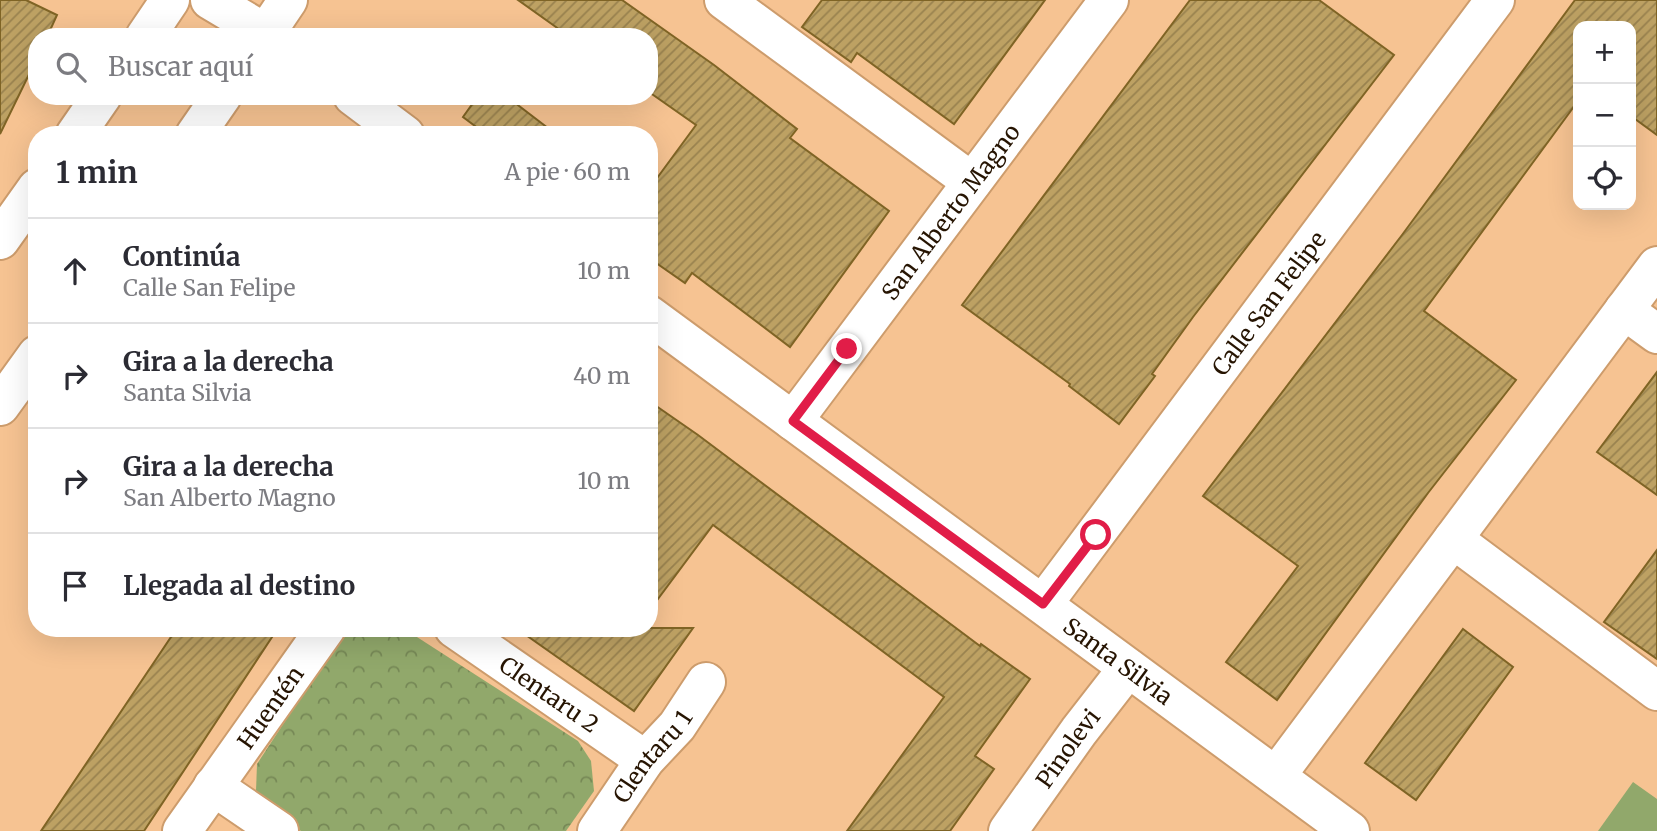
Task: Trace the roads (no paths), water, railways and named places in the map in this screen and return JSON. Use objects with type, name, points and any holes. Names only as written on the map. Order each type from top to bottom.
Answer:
[{"type":"street","points":[[151,28],[170,0]]},
{"type":"street","points":[[210,0],[256,28]]},
{"type":"street","points":[[271,28],[288,0]]},
{"type":"street","points":[[724,0],[972,182]]},
{"type":"street","name":"San Alberto Magno","points":[[793,421],[1109,0]]},
{"type":"street","name":"Calle San Felipe","points":[[1043,604],[1495,0]]},
{"type":"street","points":[[81,126],[96,105]]},
{"type":"street","points":[[201,126],[216,105]]},
{"type":"street","points":[[365,105],[393,126]]},
{"type":"street","points":[[0,240],[28,201]]},
{"type":"street","points":[[1276,776],[1657,266]]},
{"type":"street","points":[[1624,310],[1657,334]]},
{"type":"street","name":"Santa Silvia","points":[[658,322],[1350,831]]},
{"type":"street","points":[[0,406],[28,367]]},
{"type":"street","points":[[1453,539],[1657,691]]},
{"type":"street","name":"Huentén","points":[[181,831],[320,637]]},
{"type":"street","name":"Clentaru 2","points":[[467,637],[645,760]]},
{"type":"street","name":"Pinolevi","points":[[1008,831],[1079,731],[1128,668]]},
{"type":"street","name":"Clentaru 1","points":[[597,831],[645,760],[677,726],[706,682]]},
{"type":"street","points":[[214,786],[279,831]]}]
